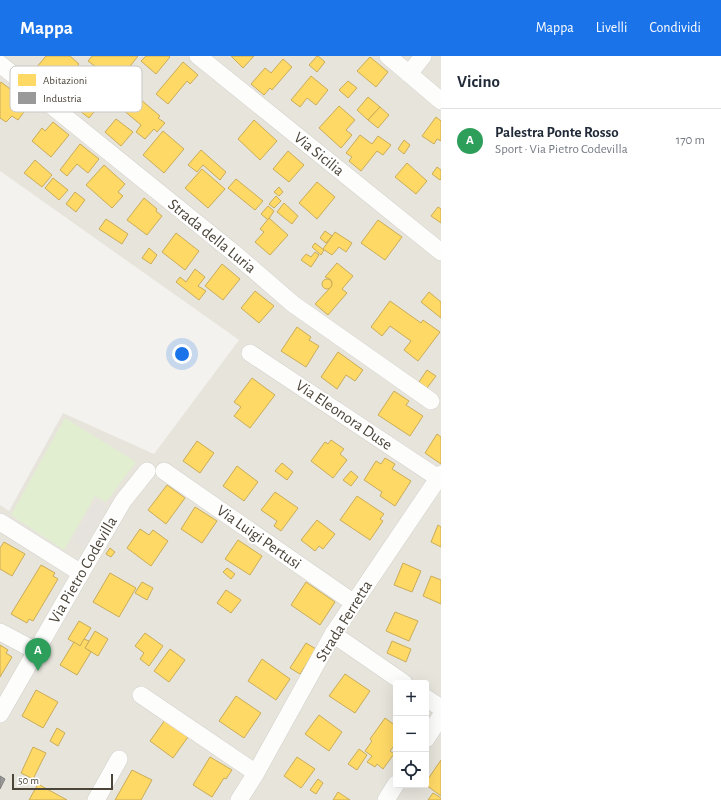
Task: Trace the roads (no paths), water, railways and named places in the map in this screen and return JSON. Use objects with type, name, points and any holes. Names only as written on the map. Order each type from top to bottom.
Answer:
[{"type":"street","name":"Via Sicilia","points":[[198,56],[441,252]]},
{"type":"street","points":[[388,56],[441,101]]},
{"type":"street","points":[[409,74],[422,56]]},
{"type":"street","name":"Strada della Luria","points":[[0,64],[10,72]]},
{"type":"street","name":"Strada della Luria","points":[[59,112],[234,253],[293,304],[431,401]]},
{"type":"street","name":"Via Eleonora Duse","points":[[250,353],[439,476]]},
{"type":"street","name":"Via Luigi Pertusi","points":[[164,470],[354,603]]},
{"type":"street","name":"Via Pietro Codevilla","points":[[0,714],[123,501],[147,471]]},
{"type":"street","name":"Strada Ferretta","points":[[239,800],[256,773],[333,634],[439,476]]},
{"type":"street","points":[[0,522],[81,573]]},
{"type":"street","points":[[0,632],[36,651]]},
{"type":"street","points":[[333,634],[400,680]]},
{"type":"street","points":[[141,695],[256,773]]},
{"type":"street","points":[[429,700],[441,708]]},
{"type":"street","points":[[429,734],[441,716]]},
{"type":"street","points":[[96,800],[119,760]]},
{"type":"street","points":[[386,800],[394,788]]},
{"type":"place","name":"Palestra Ponte Rosso","points":[[38,671]]}]
